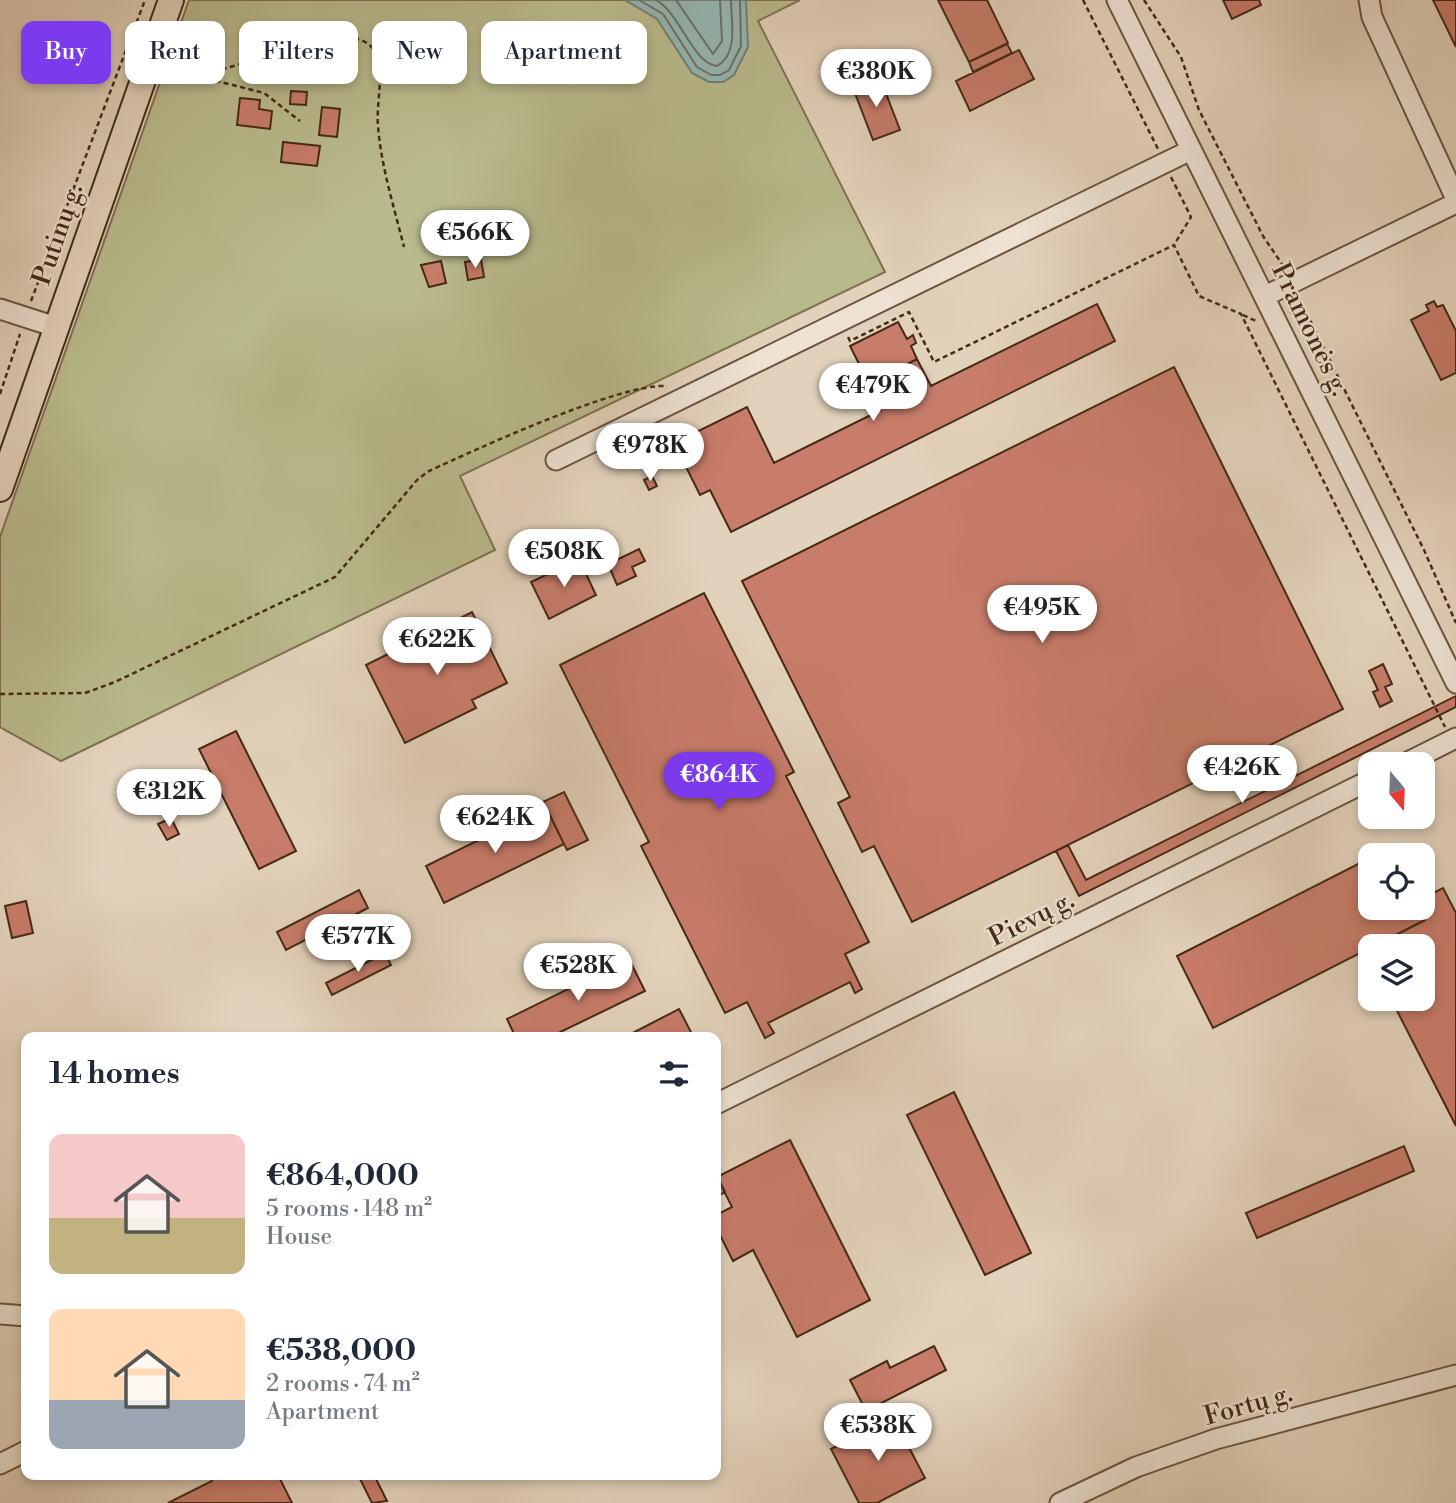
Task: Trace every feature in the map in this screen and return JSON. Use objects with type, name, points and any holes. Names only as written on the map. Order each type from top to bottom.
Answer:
[{"type":"main road","name":"Putinų g.","points":[[164,21],[171,0]]},
{"type":"main road","name":"Putinų g.","points":[[0,489],[142,84]]},
{"type":"street","name":"Pramonės g.","points":[[1117,0],[1265,296],[1449,650],[1456,683]]},
{"type":"street","points":[[1265,296],[1456,201],[1372,18],[1369,0]]},
{"type":"street","points":[[556,460],[1191,150]]},
{"type":"street","points":[[0,309],[57,327]]},
{"type":"street","points":[[1428,752],[1454,739]]},
{"type":"street","name":"Pievų g.","points":[[721,1102],[1358,786]]},
{"type":"street","points":[[0,1314],[21,1316]]},
{"type":"street","name":"Fortų g.","points":[[1060,1503],[1136,1467],[1216,1439],[1456,1375]]},
{"type":"street","points":[[0,1464],[21,1454]]},
{"type":"path","points":[[0,394],[25,317],[145,0]]},
{"type":"path","points":[[841,322],[850,341],[909,312],[934,362],[1174,245],[1191,217],[1083,0]]},
{"type":"path","points":[[1144,0],[1181,57],[1199,110],[1263,236],[1292,283],[1424,550],[1456,623]]},
{"type":"path","points":[[225,68],[285,52],[357,39],[365,41],[377,56],[380,79],[377,123],[382,156],[404,247]]},
{"type":"path","points":[[225,83],[264,93],[300,121]]},
{"type":"path","points":[[1174,245],[1199,296],[1241,314],[1454,739]]},
{"type":"path","points":[[0,694],[85,693],[115,682],[335,577],[417,480],[429,471],[619,395],[662,385],[685,387],[693,394]]},
{"type":"green space","points":[[189,0],[800,0],[758,21],[885,272],[460,476],[495,550],[61,761],[0,727],[0,537],[159,84],[225,84],[225,21],[182,21]]},
{"type":"water","points":[[625,0],[746,0],[748,47],[734,75],[723,82],[709,82],[692,73],[657,19]]},
{"type":"building","points":[[938,0],[987,0],[1008,43],[969,62]]},
{"type":"building","points":[[1223,0],[1259,0],[1261,5],[1232,19]]},
{"type":"building","points":[[1433,0],[1456,0],[1456,47]]},
{"type":"building","points":[[1007,44],[1012,53],[973,72],[969,62]]},
{"type":"building","points":[[1019,50],[1034,79],[970,111],[956,81]]},
{"type":"building","points":[[880,78],[900,130],[873,140],[853,88]]},
{"type":"building","points":[[291,91],[307,92],[306,105],[290,104]]},
{"type":"building","points":[[240,98],[260,100],[259,109],[272,111],[270,129],[237,125]]},
{"type":"building","points":[[322,107],[340,109],[337,137],[319,135]]},
{"type":"building","points":[[283,142],[320,146],[317,166],[281,162]]},
{"type":"building","points":[[481,259],[484,277],[468,280],[465,262]]},
{"type":"building","points":[[441,261],[446,283],[429,287],[421,265]]},
{"type":"building","points":[[1434,301],[1437,307],[1443,305],[1456,331],[1456,373],[1441,380],[1411,320],[1429,311],[1426,305]]},
{"type":"building","points":[[1097,304],[1115,341],[731,532],[710,490],[700,495],[674,443],[747,407],[774,463],[881,410],[869,384],[917,359],[931,386]]},
{"type":"building","points":[[898,322],[907,339],[913,335],[916,343],[911,346],[917,359],[869,384],[850,346]]},
{"type":"building","points":[[1174,367],[1343,709],[912,922],[874,846],[862,852],[838,803],[850,797],[742,581]]},
{"type":"building","points":[[652,476],[657,486],[649,490],[644,480]]},
{"type":"building","points":[[639,549],[645,561],[632,567],[636,576],[617,585],[608,564]]},
{"type":"building","points":[[579,559],[596,595],[549,619],[531,582]]},
{"type":"building","points":[[704,593],[794,772],[786,776],[869,942],[845,954],[862,989],[855,993],[850,982],[768,1023],[774,1033],[765,1038],[747,1002],[725,1013],[641,846],[649,842],[560,665]]},
{"type":"building","points":[[472,612],[507,683],[472,700],[476,708],[405,743],[366,665]]},
{"type":"building","points":[[1383,664],[1392,684],[1385,687],[1392,701],[1380,707],[1373,692],[1378,690],[1369,671]]},
{"type":"building","points":[[1456,696],[1456,707],[1366,752],[1358,752],[1358,756],[1079,896],[1056,851],[1068,845],[1086,880]]},
{"type":"building","points":[[236,731],[296,851],[259,869],[199,749]]},
{"type":"building","points":[[564,792],[588,840],[567,850],[543,802]]},
{"type":"building","points":[[546,807],[564,844],[444,903],[426,866]]},
{"type":"building","points":[[171,818],[179,834],[167,840],[158,824]]},
{"type":"building","points":[[1358,864],[1358,920],[1425,920],[1398,934],[1358,934],[1358,954],[1213,1028],[1177,956]]},
{"type":"building","points":[[1443,888],[1456,913],[1456,1126],[1397,1011],[1435,1011],[1435,934],[1398,934],[1425,920],[1435,920],[1435,892]]},
{"type":"building","points":[[359,890],[368,908],[286,950],[277,932]]},
{"type":"building","points":[[26,901],[33,933],[12,938],[5,906]]},
{"type":"building","points":[[385,953],[391,965],[332,995],[326,983]]},
{"type":"building","points":[[629,959],[645,991],[560,1032],[513,1032],[507,1019]]},
{"type":"building","points":[[679,1009],[691,1032],[635,1032]]},
{"type":"building","points":[[954,1092],[1031,1253],[985,1275],[907,1115]]},
{"type":"building","points":[[790,1140],[870,1300],[797,1337],[753,1250],[733,1261],[721,1237],[721,1212],[732,1207],[721,1185],[721,1175]]},
{"type":"building","points":[[1404,1146],[1414,1171],[1257,1238],[1246,1213]]},
{"type":"building","points":[[934,1346],[946,1370],[866,1411],[850,1380],[887,1361],[890,1368]]},
{"type":"building","points":[[893,1417],[925,1478],[877,1503],[859,1503],[831,1449]]},
{"type":"building","points":[[280,1480],[292,1503],[168,1503],[212,1481]]},
{"type":"building","points":[[360,1480],[376,1480],[387,1501],[372,1503]]}]
